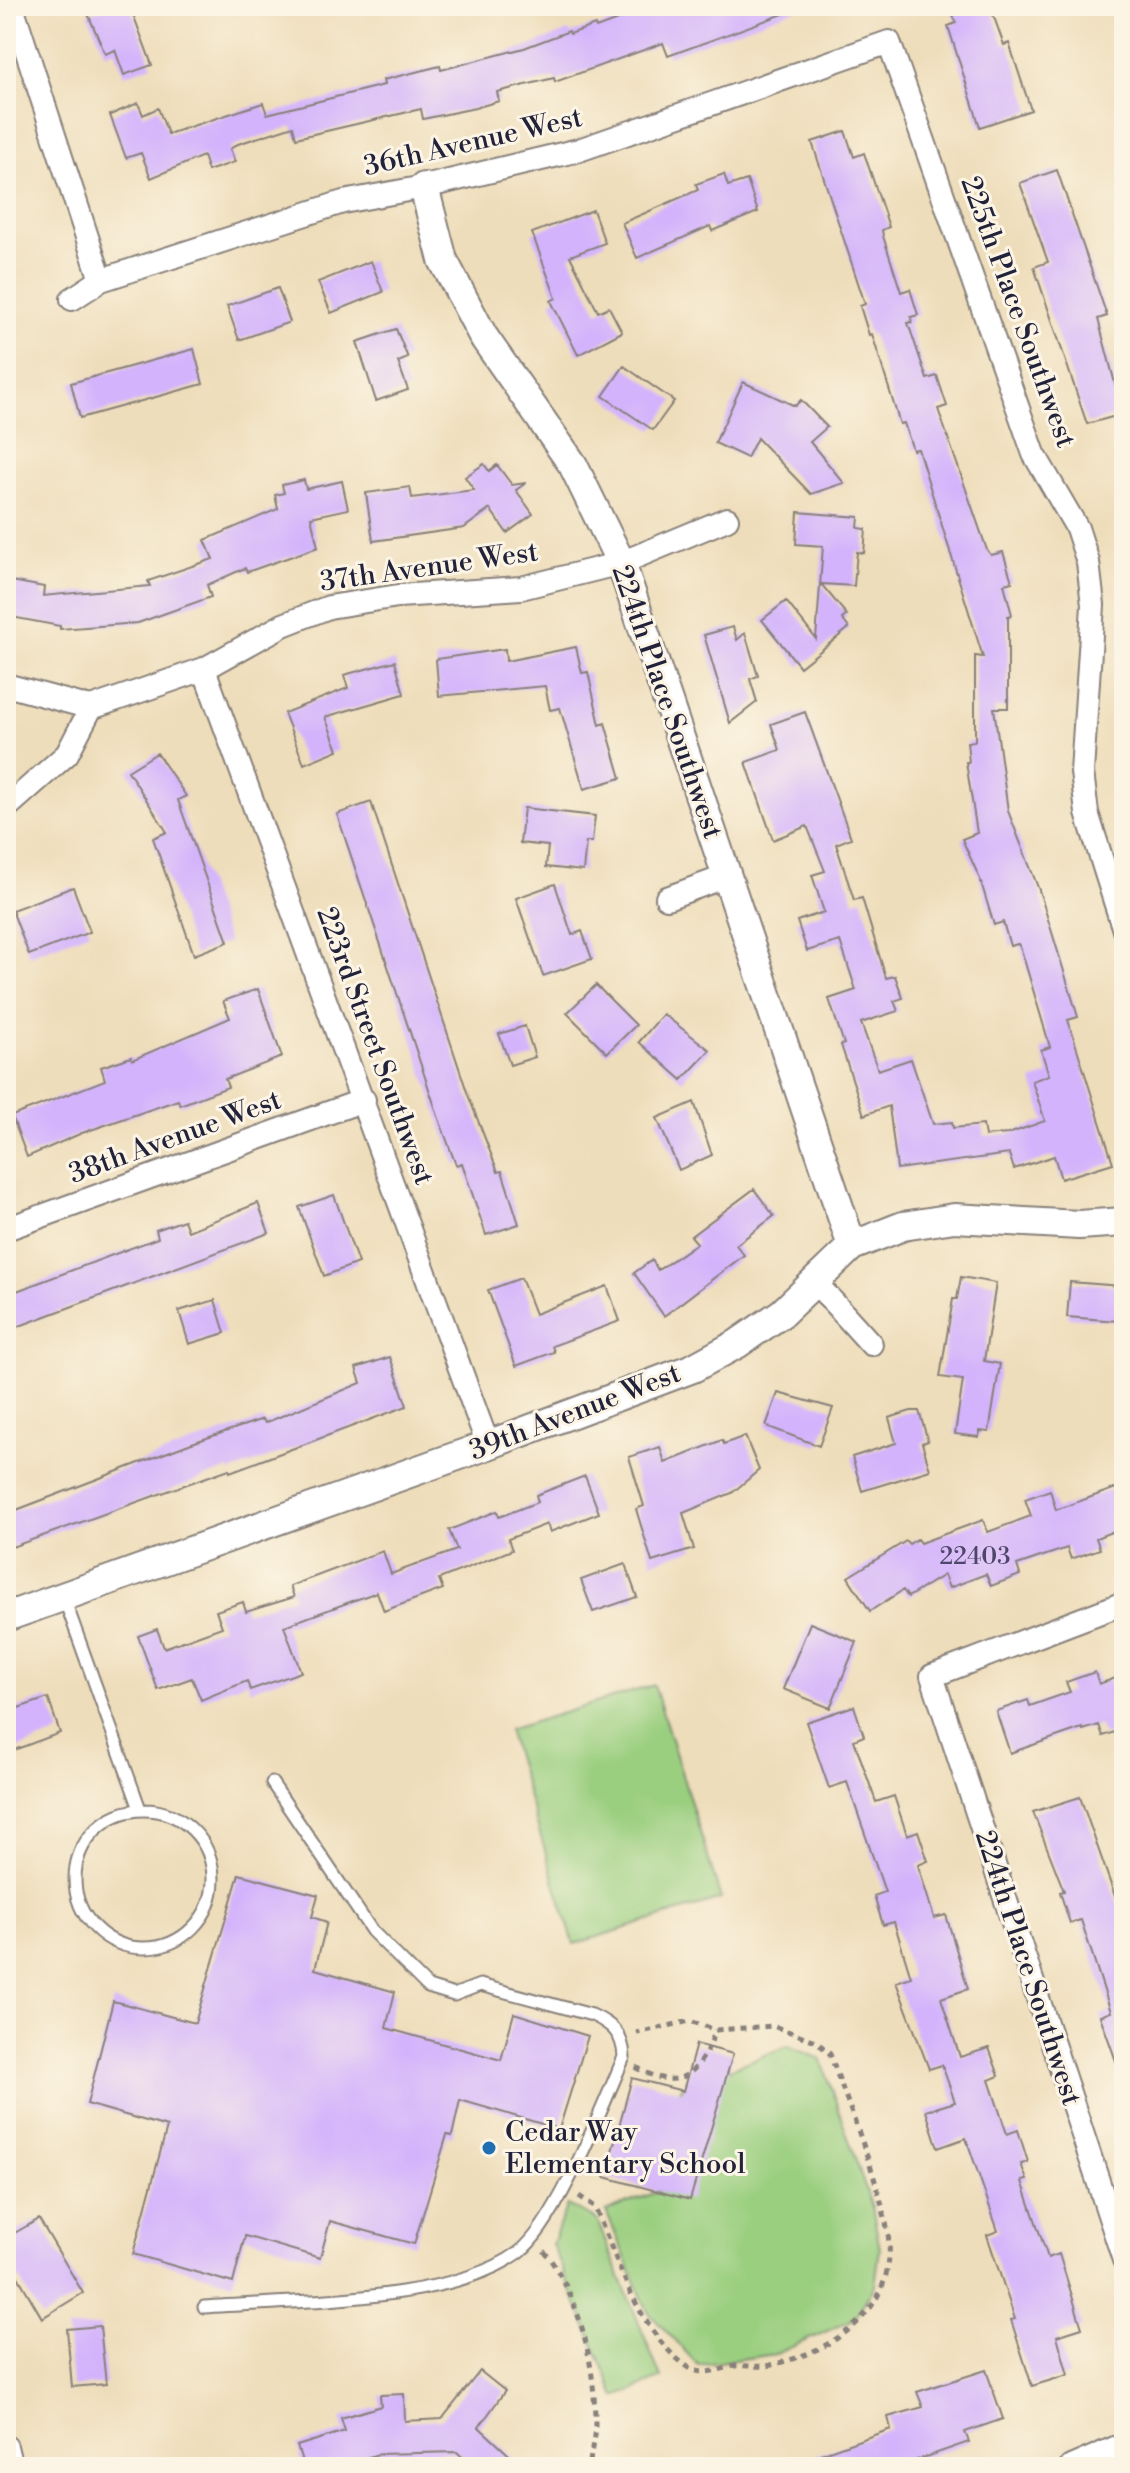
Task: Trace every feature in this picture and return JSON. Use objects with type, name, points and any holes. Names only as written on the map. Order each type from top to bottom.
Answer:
[{"type":"street","points":[[12,6],[101,280]]},
{"type":"street","name":"36th Avenue West","points":[[72,299],[101,280],[343,202],[424,187],[579,150],[889,42]]},
{"type":"street","name":"225th Place Southwest","points":[[889,42],[1034,454],[1077,528],[1088,562],[1093,605],[1082,772],[1087,813],[1124,930]]},
{"type":"street","name":"224th Place Southwest","points":[[424,187],[443,260],[483,336],[573,465],[621,563],[852,1246]]},
{"type":"street","name":"37th Avenue West","points":[[91,708],[204,669],[283,625],[329,607],[398,596],[521,588],[621,563],[727,519]]},
{"type":"street","name":"223rd Street Southwest","points":[[204,669],[488,1445]]},
{"type":"street","points":[[6,685],[91,708],[67,754],[6,808]]},
{"type":"street","points":[[667,898],[727,876]]},
{"type":"street","name":"38th Avenue West","points":[[6,1229],[364,1100]]},
{"type":"street","name":"39th Avenue West","points":[[6,1617],[488,1445],[693,1368],[737,1344],[782,1313],[852,1246],[903,1226],[954,1218],[1079,1225],[1124,1222]]},
{"type":"street","points":[[815,1282],[871,1344]]},
{"type":"street","name":"224th Place Southwest","points":[[1124,1603],[932,1676],[1124,2260]]},
{"type":"street","points":[[1071,2467],[1124,2444]]},
{"type":"street","points":[[6,2447],[11,2467]]},
{"type":"lane","points":[[64,1597],[140,1809]]},
{"type":"lane","points":[[204,2307],[394,2295],[482,2271],[518,2253],[534,2237],[564,2186],[624,2057],[621,2037],[608,2022],[592,2015],[480,1985],[454,1995],[428,1987],[372,1931],[272,1783]]},
{"type":"lane","points":[[140,1809],[173,1815],[200,1837],[212,1861],[214,1887],[206,1912],[189,1933],[166,1946],[140,1949],[115,1943],[93,1927],[79,1905],[74,1879],[79,1853],[93,1831],[114,1815],[140,1809]]},
{"type":"path","points":[[564,2186],[594,2206],[646,2321],[684,2364],[696,2372],[771,2365],[834,2340],[867,2317],[884,2285],[890,2256],[883,2211],[830,2054],[816,2041],[773,2026],[716,2030],[690,2021],[621,2037]]},
{"type":"path","points":[[624,2057],[663,2081],[686,2076],[702,2064],[716,2030]]},
{"type":"path","points":[[534,2237],[557,2271],[584,2334],[594,2396],[590,2467]]},
{"type":"green space","points":[[654,1685],[721,1899],[574,1944],[508,1730]]},
{"type":"green space","points":[[788,2046],[821,2059],[872,2207],[880,2249],[875,2285],[854,2319],[776,2354],[698,2365],[648,2312],[606,2211],[660,2191],[681,2088]]},
{"type":"green space","points":[[567,2205],[597,2220],[661,2378],[616,2397],[552,2244]]},
{"type":"building","points":[[109,6],[130,6],[152,65],[124,75],[115,50],[105,54],[88,14]]},
{"type":"building","points":[[655,6],[797,6],[797,9],[668,56],[663,43],[555,82],[554,78],[497,92],[499,101],[475,108],[423,119],[421,109],[296,138],[293,126],[238,144],[230,149],[235,162],[208,171],[203,156],[151,178],[141,153],[126,158],[110,115],[138,103],[143,115],[158,108],[168,134],[263,103],[267,114],[384,85],[383,80],[440,66],[441,70],[524,48],[569,31],[570,34],[595,25],[596,28]]},
{"type":"building","points":[[950,6],[990,6],[1004,45],[1009,43],[1031,110],[980,127],[948,26],[956,23]]},
{"type":"building","points":[[845,131],[854,157],[864,153],[889,227],[882,230],[883,236],[901,292],[910,289],[918,315],[911,317],[912,322],[908,323],[927,379],[937,376],[947,406],[938,409],[987,550],[991,555],[1003,552],[1012,582],[1004,584],[1012,615],[1008,616],[1008,708],[994,708],[1008,811],[1039,890],[1078,1017],[1068,1020],[1113,1163],[1061,1179],[1054,1156],[1014,1169],[1009,1154],[897,1169],[889,1106],[864,1115],[829,999],[856,990],[840,941],[807,951],[797,921],[824,912],[812,875],[825,871],[807,826],[773,840],[746,762],[780,750],[771,724],[805,712],[851,838],[836,844],[854,900],[862,898],[886,978],[895,976],[903,998],[894,1001],[898,1011],[861,1023],[878,1070],[911,1059],[933,1124],[952,1122],[953,1128],[983,1125],[985,1136],[1008,1134],[1045,1121],[1032,1081],[1049,1075],[1041,1050],[1050,1047],[1021,949],[1018,944],[1010,946],[1003,922],[994,925],[980,879],[962,839],[977,833],[966,762],[969,762],[967,742],[975,741],[975,656],[983,657],[918,449],[913,450],[904,423],[900,424],[872,334],[869,335],[860,306],[865,304],[812,142]]},
{"type":"building","points":[[1057,170],[1107,316],[1098,319],[1123,414],[1087,424],[1034,267],[1048,262],[1020,183]]},
{"type":"building","points":[[724,174],[728,186],[747,180],[758,212],[712,231],[710,226],[637,258],[622,223],[698,190],[696,184]]},
{"type":"building","points":[[593,210],[605,243],[570,256],[598,312],[609,307],[622,332],[578,355],[551,301],[556,298],[532,233]]},
{"type":"building","points":[[371,261],[383,292],[331,313],[318,282]]},
{"type":"building","points":[[278,288],[290,322],[239,340],[227,306]]},
{"type":"building","points":[[396,329],[408,358],[398,362],[408,390],[376,401],[357,342]]},
{"type":"building","points":[[194,349],[203,384],[80,418],[71,383]]},
{"type":"building","points":[[624,366],[674,401],[653,430],[603,396]]},
{"type":"building","points":[[743,382],[795,406],[801,400],[827,427],[810,442],[844,483],[811,494],[757,438],[747,458],[715,443]]},
{"type":"building","points":[[484,464],[489,471],[497,465],[512,485],[526,483],[516,490],[533,514],[507,533],[490,509],[464,528],[373,541],[366,493],[410,487],[412,498],[474,490],[465,477]]},
{"type":"building","points":[[304,480],[306,489],[342,481],[348,509],[311,517],[318,547],[247,572],[245,568],[207,585],[211,597],[138,623],[60,629],[60,626],[6,616],[6,580],[44,587],[43,596],[150,586],[148,581],[213,559],[205,540],[278,509],[275,495],[284,493],[282,485]]},
{"type":"building","points":[[798,512],[859,517],[858,528],[866,529],[864,553],[857,552],[854,586],[821,584],[847,615],[842,619],[849,628],[800,667],[762,620],[786,601],[816,639],[823,546],[796,544]]},
{"type":"building","points":[[733,627],[737,640],[745,633],[758,676],[750,679],[757,702],[730,723],[704,635]]},
{"type":"building","points":[[576,647],[582,673],[588,672],[600,725],[605,723],[621,778],[584,789],[560,708],[550,710],[545,686],[439,696],[436,659],[505,649],[506,661]]},
{"type":"building","points":[[395,661],[404,694],[325,717],[338,750],[304,764],[284,713],[348,688],[344,675]]},
{"type":"building","points":[[157,753],[186,796],[178,800],[228,942],[194,955],[153,838],[167,832],[128,771]]},
{"type":"building","points":[[371,802],[467,1092],[498,1172],[502,1171],[519,1224],[486,1235],[462,1163],[456,1165],[438,1116],[337,814]]},
{"type":"building","points":[[524,808],[595,816],[592,842],[586,842],[583,871],[546,867],[548,846],[520,843]]},
{"type":"building","points":[[555,884],[572,935],[582,931],[592,959],[543,976],[516,898]]},
{"type":"building","points":[[73,887],[90,932],[29,955],[12,910]]},
{"type":"building","points":[[596,985],[636,1025],[607,1053],[567,1013]]},
{"type":"building","points":[[258,989],[282,1057],[225,1079],[228,1087],[180,1105],[178,1100],[82,1133],[27,1157],[12,1116],[105,1080],[101,1067],[131,1057],[132,1060],[230,1018],[223,1001]]},
{"type":"building","points":[[663,1014],[710,1050],[682,1080],[639,1042]]},
{"type":"building","points":[[525,1026],[535,1057],[510,1065],[499,1034]]},
{"type":"building","points":[[694,1102],[712,1155],[679,1170],[657,1118]]},
{"type":"building","points":[[754,1189],[774,1216],[736,1245],[744,1255],[664,1316],[634,1273],[652,1260],[658,1270],[697,1243],[691,1236]]},
{"type":"building","points":[[334,1195],[358,1263],[324,1276],[299,1207]]},
{"type":"building","points":[[258,1203],[269,1233],[6,1331],[6,1295],[158,1238],[156,1230],[184,1220],[188,1231]]},
{"type":"building","points":[[961,1277],[996,1283],[984,1361],[1000,1364],[989,1432],[980,1431],[979,1437],[955,1434],[963,1380],[940,1377],[953,1299],[957,1299]]},
{"type":"building","points":[[521,1278],[535,1314],[607,1286],[620,1321],[552,1346],[554,1352],[516,1366],[488,1290]]},
{"type":"building","points":[[1070,1282],[1121,1286],[1118,1321],[1067,1317]]},
{"type":"building","points":[[215,1300],[225,1333],[189,1344],[179,1311]]},
{"type":"building","points":[[390,1357],[407,1406],[230,1472],[229,1469],[12,1547],[6,1514],[189,1444],[263,1419],[265,1423],[361,1383],[356,1368]]},
{"type":"building","points":[[778,1393],[833,1408],[819,1446],[766,1426]]},
{"type":"building","points":[[919,1411],[928,1441],[922,1443],[930,1470],[862,1491],[852,1457],[896,1443],[889,1418]]},
{"type":"building","points":[[745,1436],[759,1470],[732,1493],[683,1513],[694,1549],[652,1562],[636,1509],[644,1506],[629,1457],[660,1447],[665,1463],[722,1440],[724,1444]]},
{"type":"building","points":[[585,1476],[599,1513],[550,1532],[547,1524],[508,1539],[512,1550],[439,1579],[443,1589],[384,1611],[377,1592],[284,1626],[301,1672],[250,1690],[247,1681],[201,1700],[192,1678],[158,1690],[138,1636],[157,1629],[164,1648],[222,1627],[216,1611],[243,1602],[246,1612],[294,1597],[290,1586],[383,1551],[391,1574],[457,1550],[449,1530],[497,1511],[499,1517],[538,1502],[536,1495]]},
{"type":"building","points":[[1124,1485],[1124,1527],[1096,1538],[1100,1549],[1071,1559],[1067,1548],[1017,1565],[1020,1575],[991,1586],[986,1574],[949,1588],[944,1575],[908,1597],[903,1590],[870,1611],[848,1577],[906,1541],[909,1544],[917,1539],[920,1543],[983,1520],[988,1532],[1031,1516],[1025,1499],[1050,1490],[1056,1510]]},
{"type":"building","points":[[625,1564],[637,1597],[593,1612],[581,1580]]},
{"type":"building","points":[[810,1623],[857,1642],[830,1708],[783,1689]]},
{"type":"building","points":[[1095,1672],[1099,1684],[1124,1675],[1124,1729],[1103,1736],[1099,1725],[1082,1728],[1010,1753],[996,1711],[1028,1700],[1030,1706],[1070,1692],[1066,1682]]},
{"type":"building","points":[[48,1698],[60,1733],[6,1753],[6,1712]]},
{"type":"building","points":[[854,1706],[864,1736],[854,1740],[876,1802],[894,1796],[907,1835],[918,1831],[928,1861],[918,1865],[934,1918],[946,1915],[968,1989],[941,1998],[960,2057],[989,2048],[999,2076],[989,2080],[1007,2134],[1018,2130],[1028,2162],[1021,2164],[1027,2180],[1022,2181],[1048,2258],[1059,2254],[1082,2328],[1057,2336],[1068,2375],[1032,2386],[1011,2320],[1015,2319],[987,2235],[998,2231],[966,2138],[938,2148],[926,2111],[955,2102],[942,2065],[929,2069],[896,1982],[911,1977],[894,1922],[883,1925],[874,1896],[885,1892],[847,1782],[829,1788],[806,1722]]},
{"type":"building","points":[[1080,1797],[1124,1922],[1124,2075],[1121,2075],[1100,2016],[1111,2012],[1081,1920],[1070,1923],[1060,1892],[1064,1891],[1033,1812]]},
{"type":"building","points":[[239,1874],[318,1895],[312,1917],[327,1922],[315,1969],[395,1992],[386,2028],[501,2060],[514,2013],[588,2036],[559,2129],[460,2100],[452,2136],[447,2135],[414,2244],[330,2221],[320,2258],[245,2236],[233,2283],[133,2254],[167,2127],[87,2104],[113,2001],[195,2023]]},
{"type":"building","points":[[696,2044],[733,2054],[690,2200],[605,2177],[632,2078],[683,2091]]},
{"type":"building","points":[[39,2219],[83,2293],[42,2318],[6,2256],[6,2238]]},
{"type":"building","points":[[100,2326],[106,2384],[72,2387],[67,2329]]},
{"type":"building","points":[[986,2370],[1003,2419],[965,2432],[969,2442],[897,2467],[793,2467],[792,2464],[891,2429],[888,2417],[923,2407],[917,2392]]},
{"type":"building","points":[[480,2371],[505,2391],[479,2427],[522,2467],[473,2467],[457,2452],[378,2454],[339,2467],[304,2467],[297,2446],[345,2431],[341,2418],[381,2406],[380,2395],[404,2394],[405,2421],[442,2419]]},
{"type":"place","name":"Cedar Way Elementary School","points":[[489,2148]]}]
